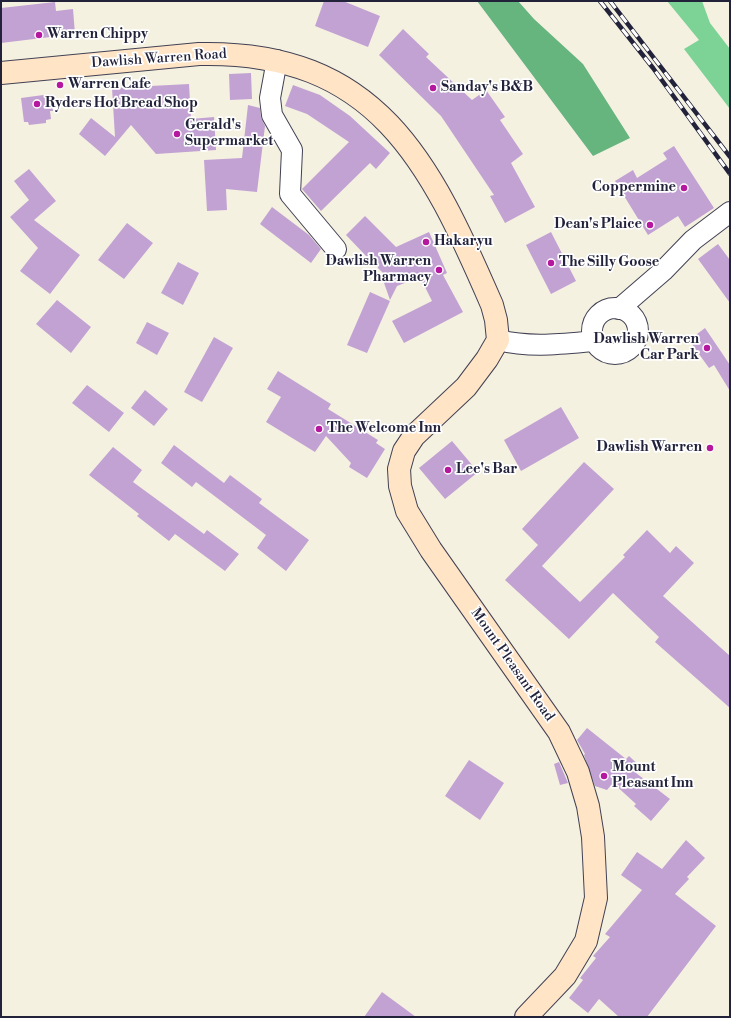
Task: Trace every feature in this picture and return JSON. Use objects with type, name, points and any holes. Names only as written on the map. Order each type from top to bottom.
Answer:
[{"type":"street","name":"Dawlish Warren Road","points":[[1,73],[199,54],[226,53],[277,60],[317,73],[360,98],[378,112],[410,148],[449,211],[469,252],[492,305],[496,320],[498,340]]},
{"type":"street","points":[[277,60],[270,98],[272,116],[292,150],[290,194],[336,249]]},
{"type":"street","points":[[619,309],[663,271],[693,240],[730,212]]},
{"type":"street","points":[[611,309],[627,311],[635,320],[638,328],[637,338],[634,345],[622,353],[614,354],[605,352],[594,341],[593,325],[598,317],[611,309]]},
{"type":"street","points":[[498,340],[518,345],[538,346],[594,341]]},
{"type":"street","name":"Mount Pleasant Road","points":[[498,340],[487,359],[466,387],[414,436],[404,451],[400,474],[400,486],[407,511],[431,550],[559,732],[578,772],[588,806],[593,837],[596,898],[586,941],[565,976],[526,1017]]},
{"type":"green space","points":[[477,1],[518,1],[534,19],[583,64],[630,138],[593,156]]},
{"type":"green space","points":[[667,1],[702,1],[710,23],[730,49],[730,109],[684,49],[699,40]]},
{"type":"building","points":[[324,1],[343,1],[380,16],[368,47],[315,26]]},
{"type":"building","points":[[55,2],[56,11],[73,9],[75,34],[1,43],[1,8]]},
{"type":"building","points":[[403,29],[429,54],[426,57],[472,100],[486,90],[505,117],[500,120],[523,154],[511,163],[535,207],[505,223],[490,196],[494,195],[441,116],[379,55]]},
{"type":"building","points":[[251,73],[252,99],[230,100],[229,74]]},
{"type":"building","name":"Gerald's Supermarket","points":[[189,84],[191,119],[214,117],[216,150],[156,154],[131,125],[105,156],[79,134],[91,118],[115,137],[112,88]]},
{"type":"building","points":[[293,85],[320,95],[350,116],[390,153],[376,169],[370,163],[321,211],[302,189],[349,142],[307,114],[285,106]]},
{"type":"building","name":"Ryders Hot Bread Shop","points":[[51,94],[53,111],[50,111],[51,119],[46,120],[46,123],[29,125],[28,122],[24,122],[21,98]]},
{"type":"building","points":[[248,105],[260,108],[261,117],[265,126],[257,192],[226,189],[227,210],[207,211],[204,160],[242,158]]},
{"type":"building","points":[[674,146],[714,208],[685,227],[678,216],[648,235],[615,181],[633,170],[637,178],[667,159],[663,153]]},
{"type":"building","points":[[29,169],[56,201],[34,220],[80,255],[50,294],[20,271],[38,248],[10,217],[29,200],[14,181]]},
{"type":"building","points":[[272,207],[309,235],[321,249],[311,263],[260,224]]},
{"type":"building","points":[[365,216],[396,247],[429,232],[447,273],[443,275],[463,312],[404,343],[392,321],[432,301],[420,277],[397,286],[390,300],[383,280],[386,276],[378,268],[372,252],[367,257],[346,235]]},
{"type":"building","points":[[127,223],[153,243],[124,279],[98,260]]},
{"type":"building","name":"The Silly Goose","points":[[551,232],[576,281],[551,294],[526,245]]},
{"type":"building","points":[[718,244],[730,260],[730,303],[698,259]]},
{"type":"building","points":[[178,262],[199,273],[183,305],[161,293]]},
{"type":"building","points":[[370,292],[390,301],[367,353],[347,345]]},
{"type":"building","points":[[57,300],[91,327],[71,353],[36,324]]},
{"type":"building","points":[[147,322],[169,333],[157,355],[136,343]]},
{"type":"building","name":"Dawlish Warren Car Park","points":[[705,328],[730,365],[730,391],[714,365],[709,368],[689,340]]},
{"type":"building","points":[[214,337],[233,348],[202,402],[184,392]]},
{"type":"building","name":"The Welcome Inn","points":[[278,371],[331,404],[328,409],[378,440],[376,443],[385,449],[367,478],[349,467],[351,463],[326,436],[315,452],[266,422],[281,397],[267,389]]},
{"type":"building","points":[[87,385],[124,413],[109,432],[72,403]]},
{"type":"building","points":[[145,390],[168,409],[154,426],[131,408]]},
{"type":"building","points":[[561,407],[579,438],[521,471],[504,440]]},
{"type":"building","name":"Lee's Bar","points":[[452,441],[478,472],[445,499],[419,468]]},
{"type":"building","points":[[174,445],[224,483],[230,475],[262,499],[259,503],[309,540],[286,571],[257,548],[266,535],[196,482],[192,487],[161,463]]},
{"type":"building","points":[[113,447],[142,470],[133,482],[204,534],[207,530],[239,554],[225,571],[175,534],[169,541],[137,516],[139,514],[89,475]]},
{"type":"building","points":[[584,462],[614,489],[542,566],[580,602],[625,557],[623,555],[647,530],[670,553],[676,546],[694,563],[663,596],[730,656],[730,708],[655,642],[659,637],[613,593],[569,639],[505,580],[538,545],[522,529]]},
{"type":"building","name":"Mount Pleasant Inn","points":[[587,728],[626,759],[629,756],[642,768],[636,773],[670,799],[651,821],[634,806],[636,804],[613,783],[607,790],[595,786],[584,755],[585,754],[577,740]]},
{"type":"building","points":[[469,760],[504,783],[480,820],[445,796]]},
{"type":"building","points":[[559,762],[568,783],[560,785],[554,764]]},
{"type":"building","points":[[686,840],[705,858],[687,877],[689,879],[675,894],[716,926],[647,1017],[619,1017],[599,999],[588,1013],[569,998],[583,980],[580,978],[596,958],[593,956],[610,937],[605,934],[642,890],[621,875],[637,852],[662,869]]},
{"type":"building","points":[[382,992],[416,1017],[364,1017]]},
{"type":"railway","points":[[600,1],[653,68],[730,174]]},
{"type":"railway","points":[[610,1],[730,157]]},
{"type":"place","name":"Warren Chippy","points":[[39,35]]},
{"type":"place","name":"Warren Cafe","points":[[60,85]]},
{"type":"place","name":"Sanday's B&B","points":[[433,88]]},
{"type":"place","name":"Ryders Hot Bread Shop","points":[[37,104]]},
{"type":"place","name":"Gerald's Supermarket","points":[[177,134]]},
{"type":"place","name":"Coppermine","points":[[684,188]]},
{"type":"place","name":"Dean's Plaice","points":[[650,225]]},
{"type":"place","name":"Hakaryu","points":[[426,242]]},
{"type":"place","name":"The Silly Goose","points":[[551,263]]},
{"type":"place","name":"Dawlish Warren Pharmacy","points":[[439,270]]},
{"type":"place","name":"Dawlish Warren Car Park","points":[[707,348]]},
{"type":"place","name":"The Welcome Inn","points":[[319,429]]},
{"type":"place","name":"Dawlish Warren","points":[[710,448]]},
{"type":"place","name":"Lee's Bar","points":[[448,470]]},
{"type":"place","name":"Mount Pleasant Inn","points":[[604,776]]}]
